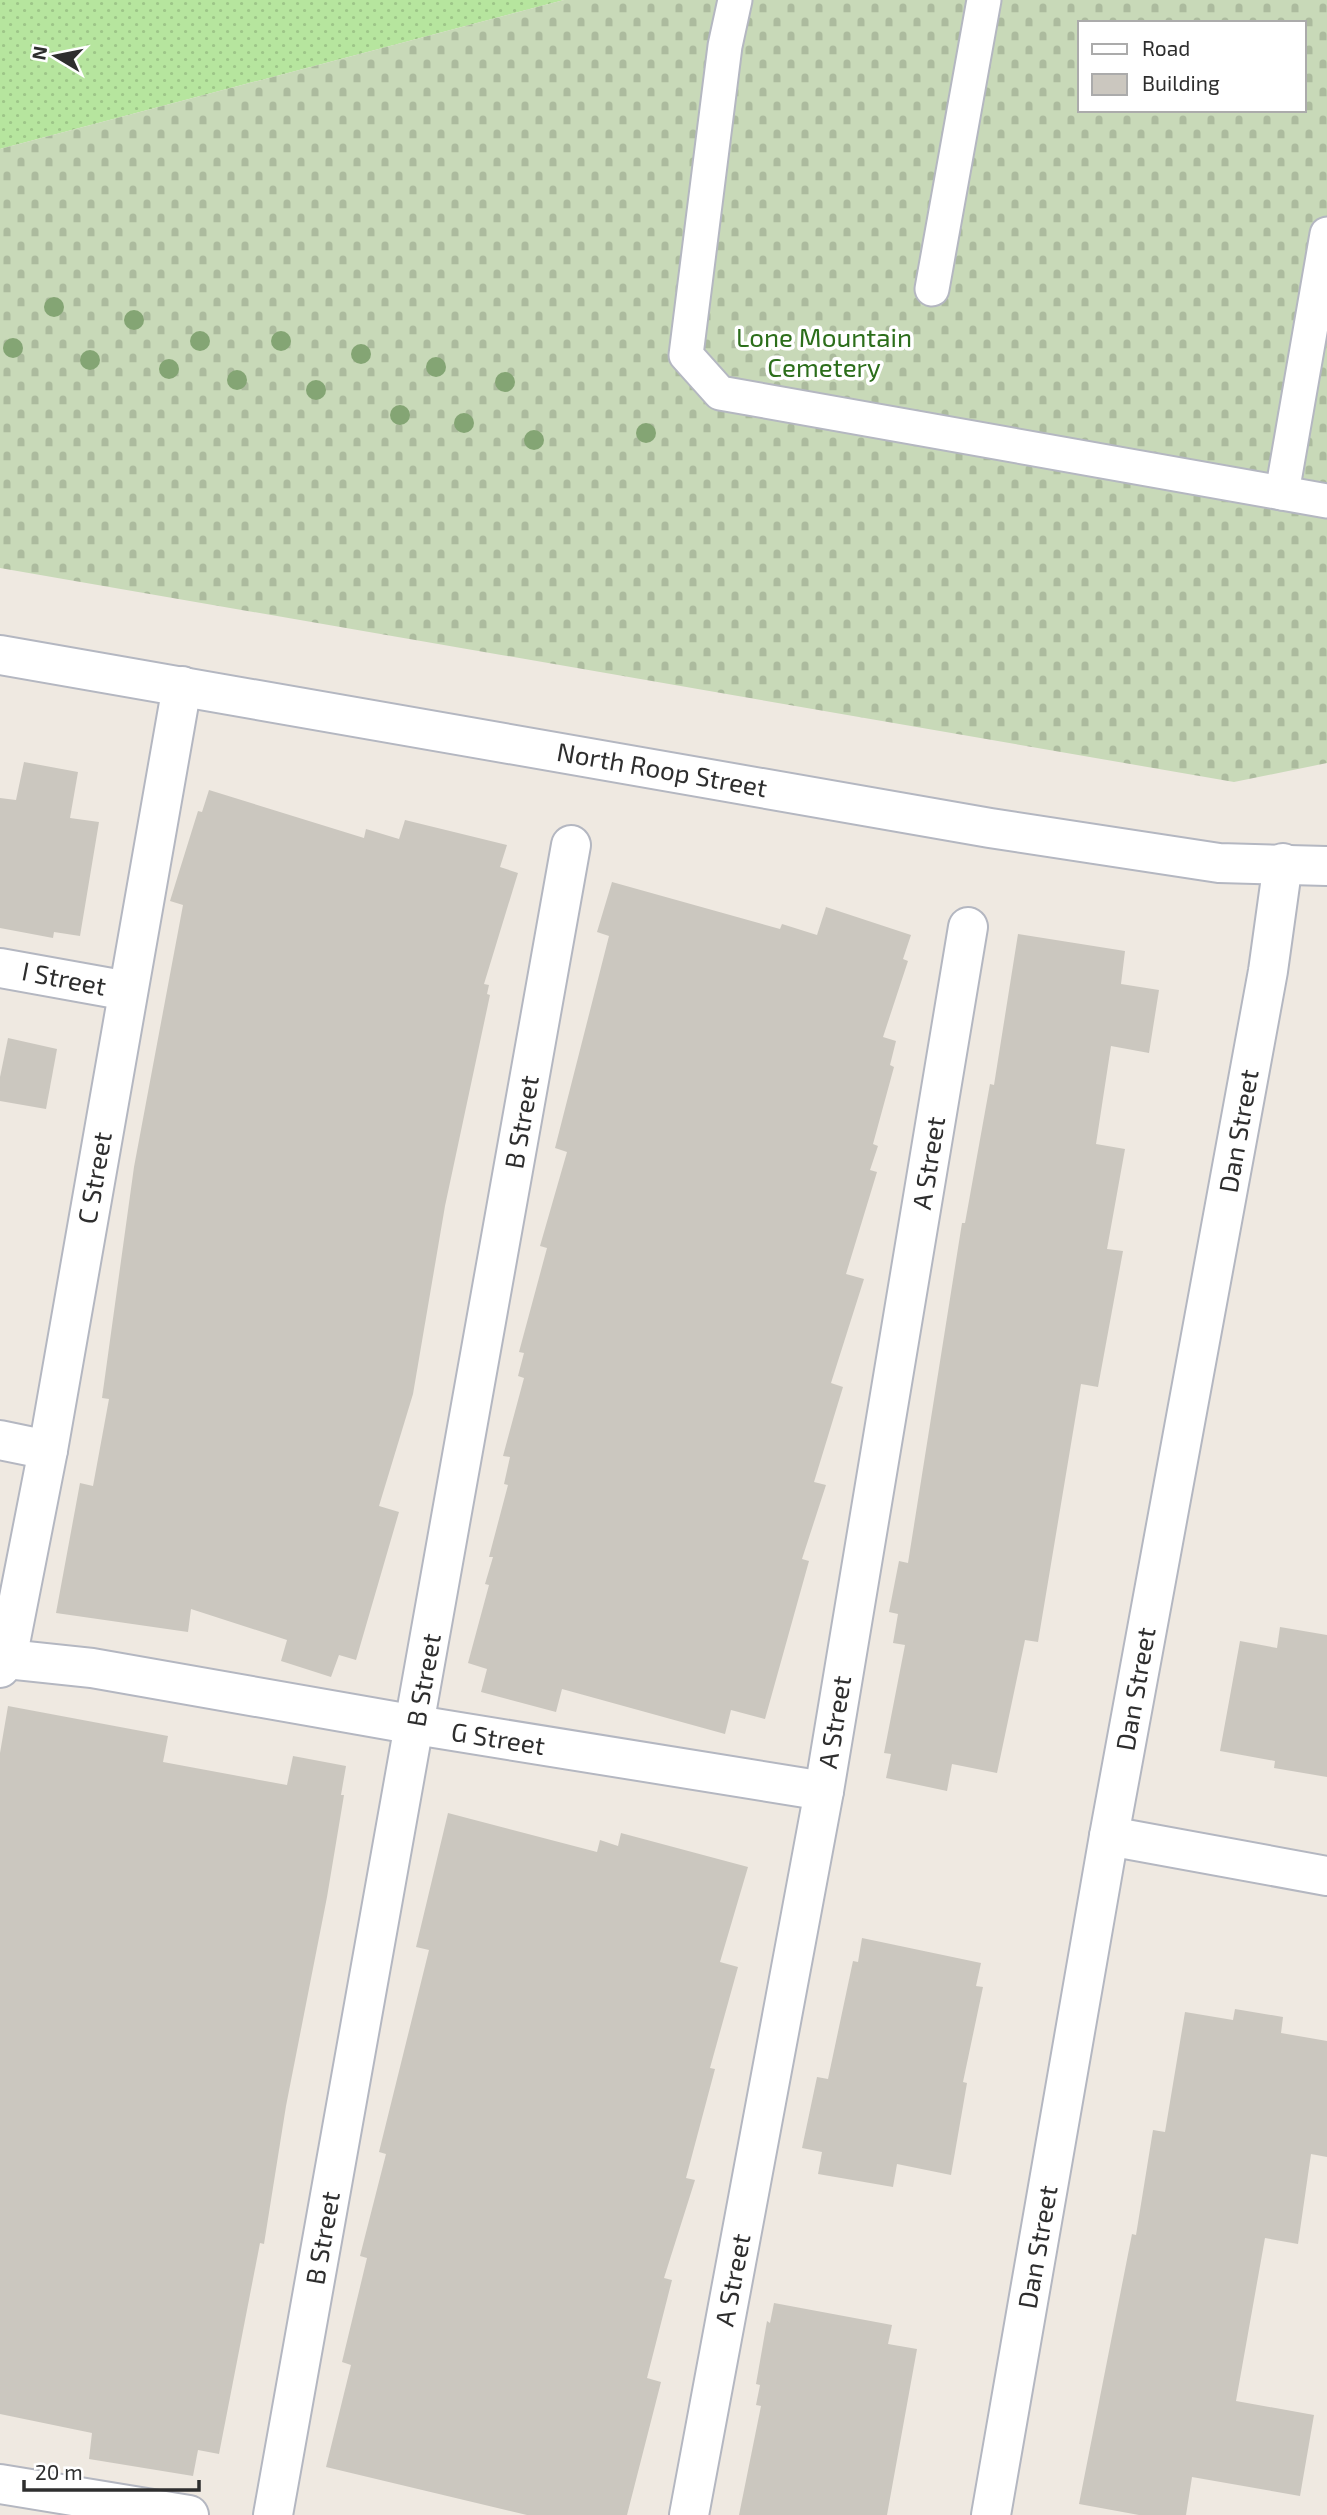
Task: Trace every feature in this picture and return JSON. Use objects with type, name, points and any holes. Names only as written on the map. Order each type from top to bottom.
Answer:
[{"type":"street","name":"North Roop Street","points":[[0,655],[990,828],[1219,863],[1327,866]]},
{"type":"street","name":"C Street","points":[[3,1663],[48,1450],[182,686]]},
{"type":"street","name":"B Street","points":[[273,2515],[571,845]]},
{"type":"street","name":"Dan Street","points":[[991,2515],[1109,1836],[1268,971],[1283,863]]},
{"type":"street","name":"A Street","points":[[689,2515],[824,1791],[968,927]]},
{"type":"street","name":"I Street","points":[[0,968],[128,991]]},
{"type":"street","points":[[0,1440],[48,1450]]},
{"type":"street","name":"G Street","points":[[3,1663],[92,1668],[416,1725],[824,1791]]},
{"type":"street","points":[[1109,1836],[1327,1876]]},
{"type":"street","points":[[0,2484],[189,2515]]},
{"type":"lane","points":[[736,0],[724,46],[686,355],[720,394],[1327,501]]},
{"type":"lane","points":[[932,289],[984,0]]},
{"type":"lane","points":[[1282,492],[1327,234]]},
{"type":"green space","points":[[0,0],[564,0],[0,149]]},
{"type":"green space","name":"Lone Mountain Cemetery","points":[[564,0],[1327,0],[1327,763],[1234,782],[0,568],[0,149]]},
{"type":"building","points":[[24,762],[78,772],[70,818],[99,822],[80,936],[54,932],[53,938],[0,928],[0,798],[16,800]]},
{"type":"building","points":[[209,790],[364,838],[366,829],[399,839],[405,820],[507,845],[500,867],[518,873],[484,984],[489,985],[487,994],[490,995],[445,1206],[413,1394],[379,1506],[399,1512],[356,1660],[339,1655],[331,1677],[281,1661],[287,1640],[191,1609],[188,1632],[56,1613],[80,1483],[93,1486],[109,1399],[102,1398],[134,1167],[183,905],[170,901],[198,811],[202,812]]},
{"type":"building","points":[[612,882],[780,929],[782,924],[817,935],[826,907],[911,935],[903,959],[908,961],[883,1037],[896,1041],[890,1065],[894,1067],[873,1144],[878,1146],[870,1170],[877,1172],[846,1274],[864,1279],[831,1383],[843,1387],[814,1482],[826,1485],[802,1559],[809,1561],[765,1719],[731,1710],[725,1734],[562,1689],[556,1712],[481,1692],[487,1669],[468,1663],[489,1585],[485,1584],[493,1557],[489,1557],[508,1485],[504,1484],[510,1457],[503,1456],[524,1378],[518,1376],[524,1353],[519,1352],[547,1248],[540,1246],[567,1152],[555,1148],[609,936],[597,932]]},
{"type":"building","points":[[1018,934],[1125,951],[1121,984],[1159,990],[1149,1053],[1111,1046],[1096,1144],[1125,1149],[1107,1249],[1123,1251],[1098,1387],[1081,1384],[1038,1642],[1025,1640],[997,1773],[952,1764],[947,1791],[886,1778],[891,1754],[884,1753],[905,1645],[893,1643],[898,1614],[889,1612],[899,1561],[908,1563],[962,1223],[965,1223],[990,1084],[994,1085]]},
{"type":"building","points":[[8,1038],[57,1049],[46,1109],[0,1101],[0,1077]]},
{"type":"building","points":[[1280,1627],[1327,1635],[1327,1777],[1274,1768],[1275,1761],[1220,1751],[1240,1641],[1277,1648]]},
{"type":"building","points":[[8,1706],[168,1736],[163,1762],[287,1785],[293,1756],[346,1766],[341,1795],[344,1795],[327,1897],[286,2106],[264,2244],[260,2243],[219,2454],[198,2450],[193,2476],[89,2459],[92,2433],[0,2414],[0,1753]]},
{"type":"building","points":[[448,1813],[597,1852],[600,1840],[618,1846],[621,1833],[748,1867],[720,1962],[738,1967],[710,2068],[715,2069],[686,2178],[695,2180],[664,2278],[672,2280],[647,2378],[661,2382],[627,2515],[527,2515],[326,2467],[351,2365],[342,2362],[367,2258],[360,2256],[386,2154],[379,2152],[429,1950],[416,1947]]},
{"type":"building","points":[[862,1938],[981,1963],[976,1986],[983,1987],[963,2082],[967,2083],[951,2175],[897,2164],[893,2187],[818,2174],[822,2152],[802,2148],[817,2077],[828,2079],[853,1961],[858,1962]]},
{"type":"building","points":[[1235,2009],[1283,2017],[1281,2033],[1327,2041],[1327,2157],[1311,2154],[1298,2244],[1265,2238],[1236,2401],[1314,2415],[1300,2496],[1192,2477],[1186,2515],[1139,2515],[1079,2504],[1132,2234],[1136,2235],[1153,2130],[1165,2132],[1185,2012],[1233,2020]]},
{"type":"building","points":[[774,2303],[892,2325],[888,2344],[917,2349],[887,2515],[739,2515],[761,2406],[756,2405],[760,2385],[756,2384],[767,2321],[770,2323]]}]
